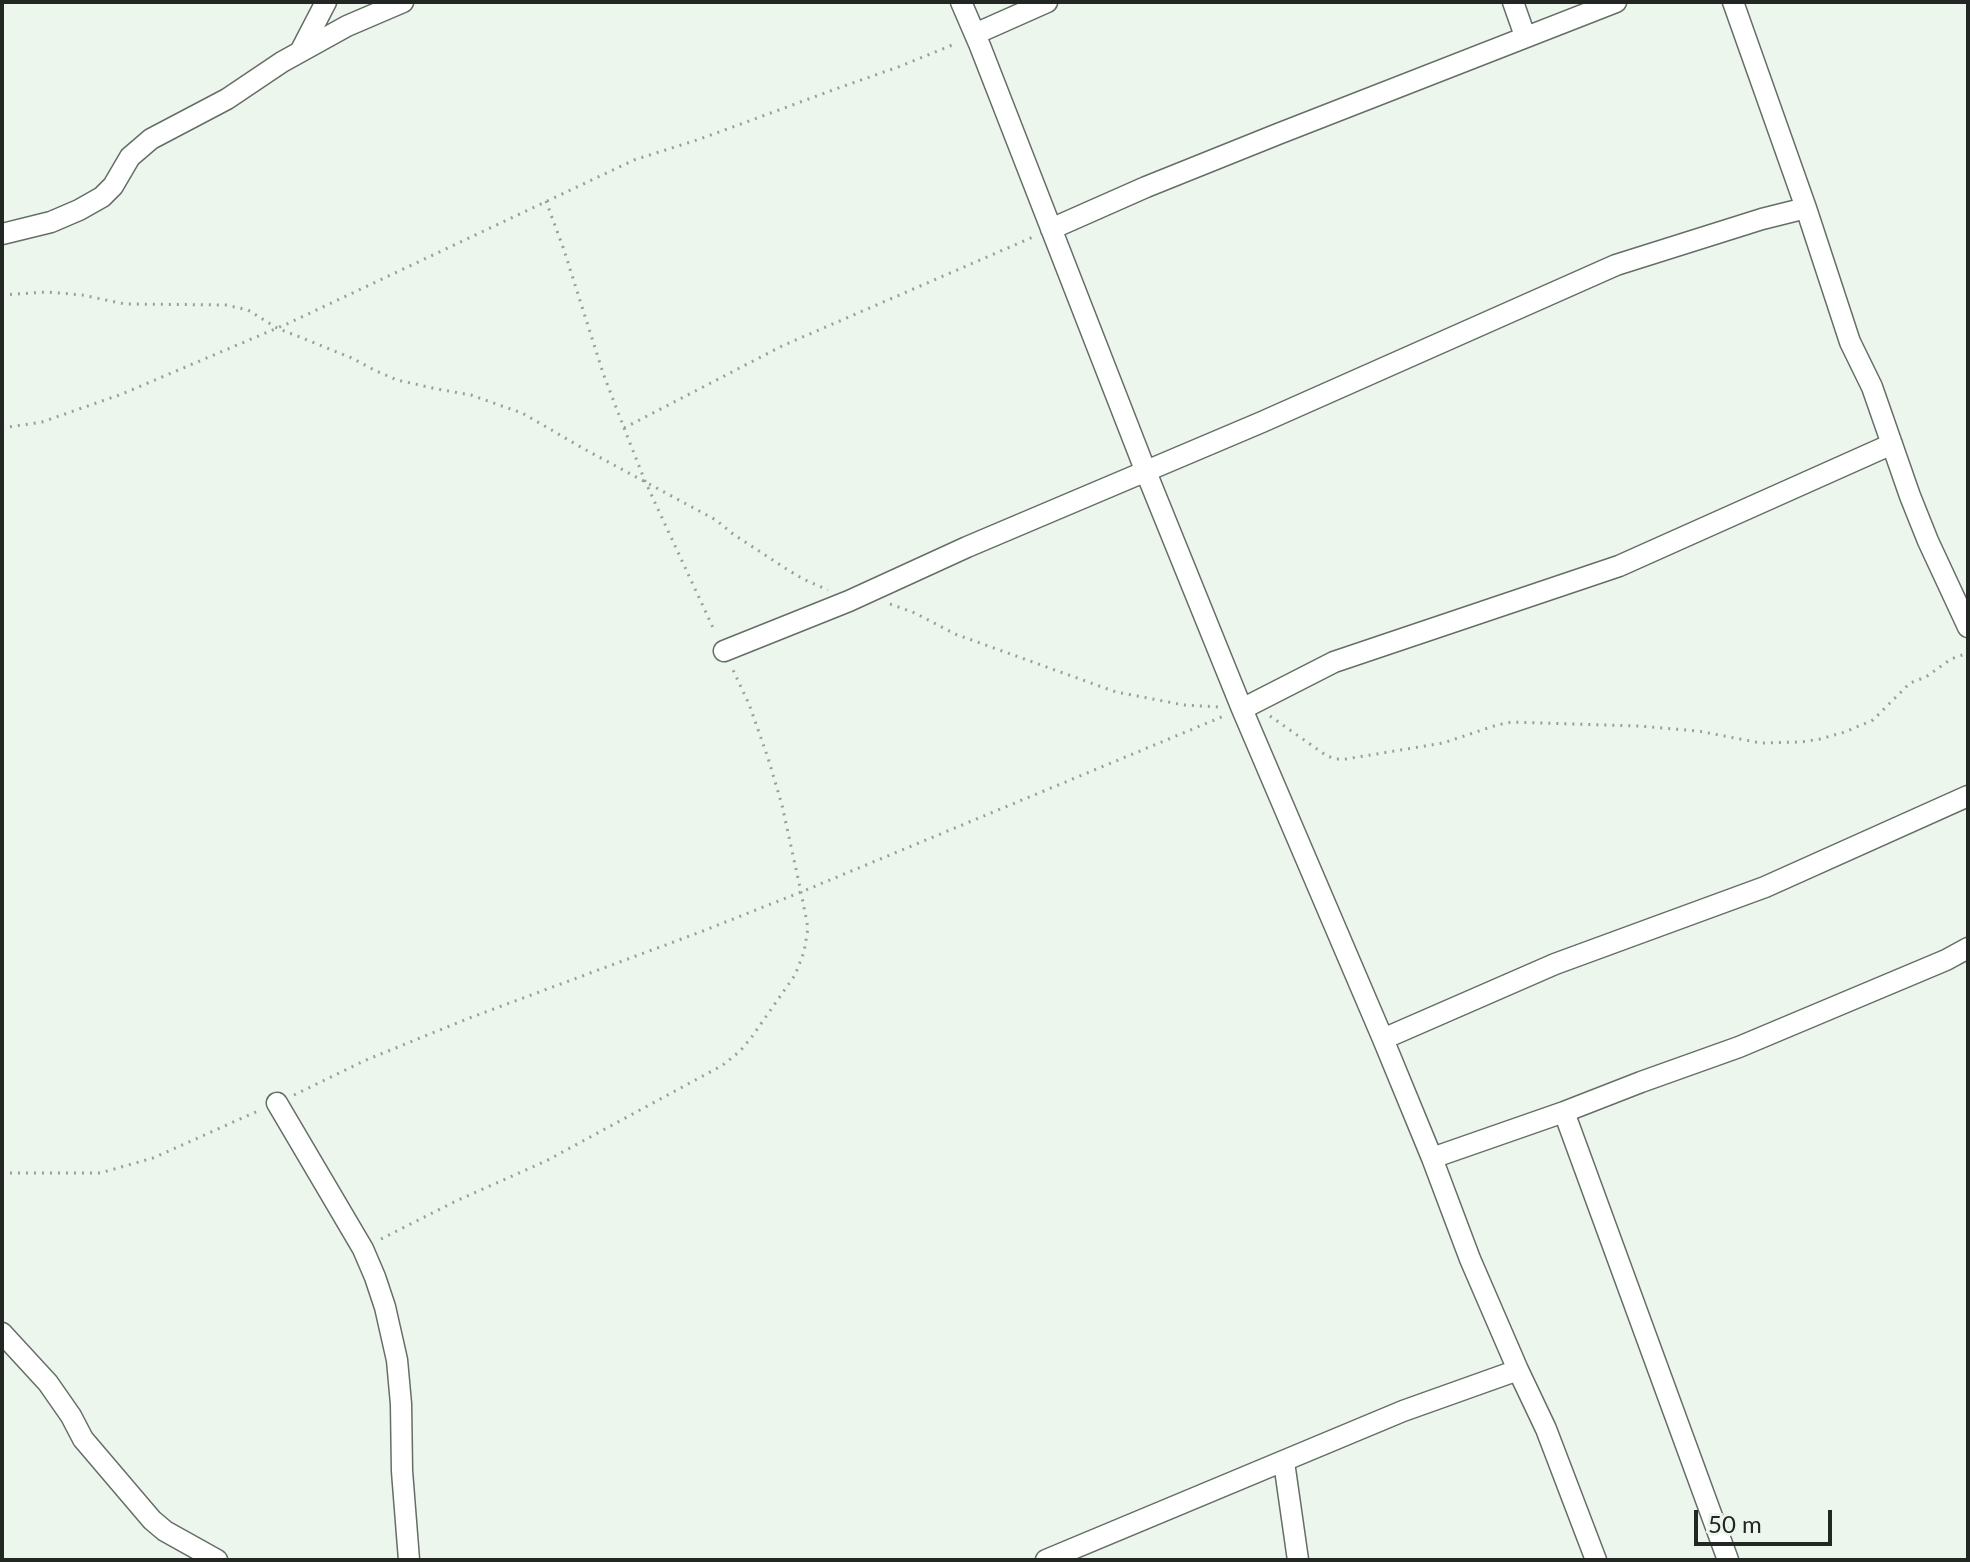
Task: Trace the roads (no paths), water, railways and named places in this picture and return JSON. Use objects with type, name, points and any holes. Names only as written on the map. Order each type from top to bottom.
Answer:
[{"type":"street","points":[[300,53],[326,2]]},
{"type":"street","points":[[2,234],[51,222],[102,197],[140,146],[227,99],[282,62],[347,26],[403,2]]},
{"type":"street","points":[[961,2],[1242,709],[1383,1039],[1470,1259],[1546,1429],[1596,1560]]},
{"type":"street","points":[[975,34],[1047,2]]},
{"type":"street","points":[[1513,2],[1525,36]]},
{"type":"street","points":[[1051,229],[1146,187],[1616,2]]},
{"type":"street","points":[[1733,2],[1850,342],[1872,387],[1928,541],[1968,627]]},
{"type":"street","points":[[724,651],[860,596],[1616,265],[1806,208]]},
{"type":"street","points":[[1242,709],[1334,662],[1619,566],[1892,444]]},
{"type":"street","points":[[1383,1039],[1555,964],[1765,887],[1968,796]]},
{"type":"street","points":[[1432,1158],[1739,1047],[1968,948]]},
{"type":"street","points":[[277,1103],[363,1249],[380,1292],[397,1360],[409,1560]]},
{"type":"street","points":[[1564,1112],[1728,1560]]},
{"type":"street","points":[[2,1333],[48,1383],[83,1439],[152,1520],[165,1531],[217,1560]]},
{"type":"street","points":[[1046,1560],[1403,1411],[1518,1370]]},
{"type":"street","points":[[1284,1462],[1298,1560]]}]
